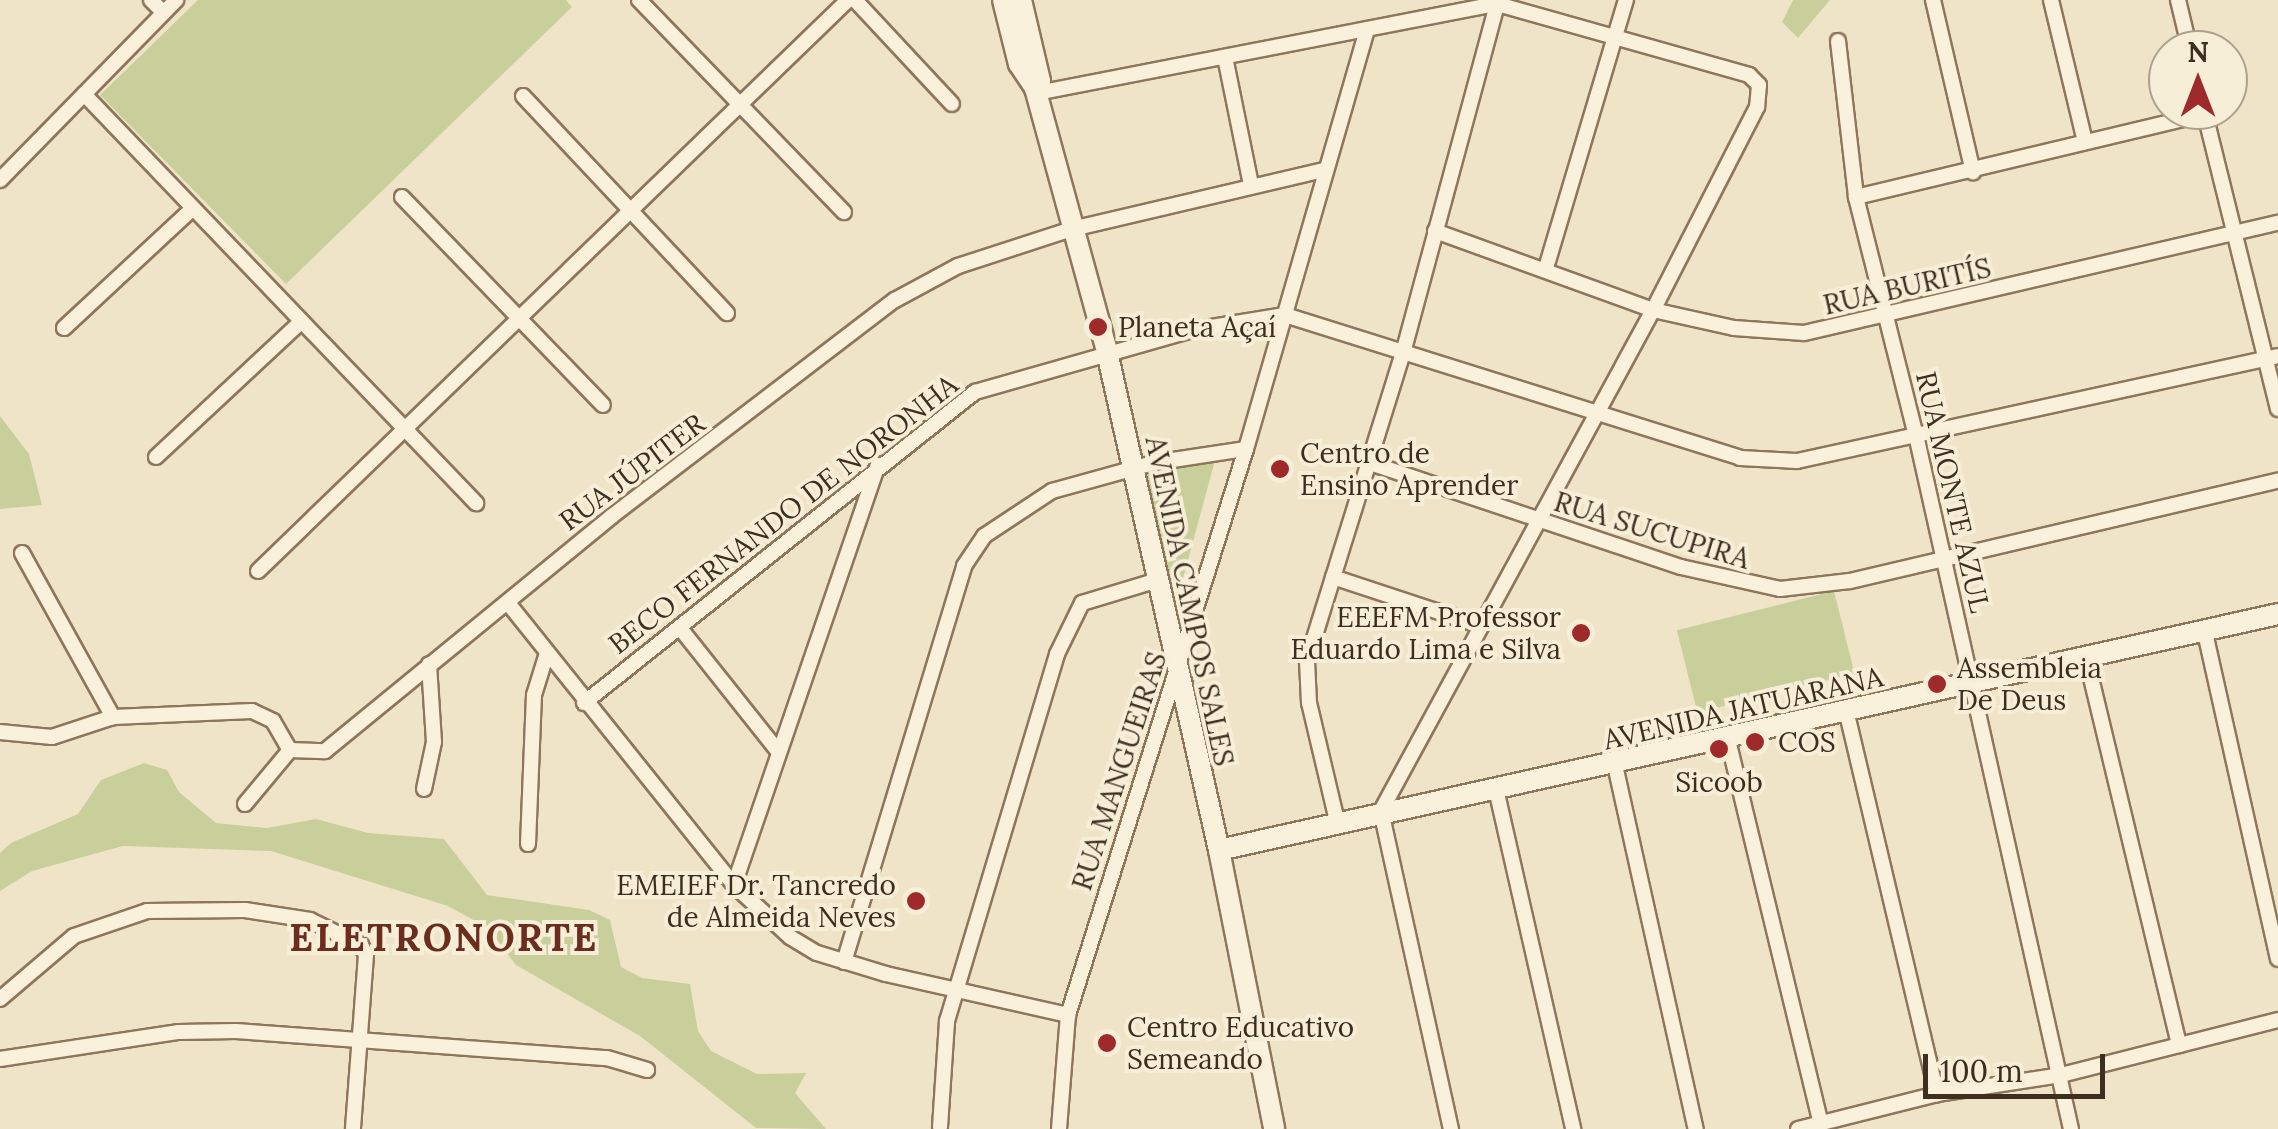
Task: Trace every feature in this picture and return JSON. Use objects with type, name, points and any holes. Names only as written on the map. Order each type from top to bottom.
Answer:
[{"type":"street","points":[[151,0],[163,12]]},
{"type":"street","points":[[0,180],[176,0]]},
{"type":"street","points":[[640,0],[844,212]]},
{"type":"street","points":[[258,571],[852,0],[952,104]]},
{"type":"street","name":"AVENIDA CAMPOS SALES","points":[[1003,0],[1018,64],[1036,91],[1106,352],[1219,850],[1274,1129]]},
{"type":"street","name":"AVENIDA CAMPOS SALES","points":[[1021,0],[1040,80],[1036,91]]},
{"type":"street","points":[[1546,268],[1626,0]]},
{"type":"street","points":[[1933,0],[1973,172]]},
{"type":"street","points":[[2052,0],[2085,142]]},
{"type":"street","points":[[2178,0],[2185,30]]},
{"type":"street","points":[[1036,91],[1498,2],[1614,42],[1755,80],[1757,107],[1597,416],[1381,811],[1451,1129]]},
{"type":"street","points":[[1337,820],[1306,686],[1314,633],[1403,353],[1498,2]]},
{"type":"street","name":"RUA MANGUEIRAS","points":[[1058,1129],[1068,1015],[1246,449],[1366,29]]},
{"type":"street","name":"RUA MONTE AZUL","points":[[1838,40],[1856,197],[1916,435],[2071,1129]]},
{"type":"street","points":[[1225,57],[1251,185]]},
{"type":"street","points":[[84,94],[476,502]]},
{"type":"street","points":[[523,96],[727,314]]},
{"type":"street","points":[[1856,197],[1973,172],[2148,126]]},
{"type":"street","points":[[2208,130],[2233,234],[2272,358],[2278,409]]},
{"type":"street","name":"RUA JÚPITER","points":[[290,750],[324,751],[338,742],[430,664],[865,320],[958,266],[1072,229],[1323,170]]},
{"type":"street","points":[[402,197],[603,405]]},
{"type":"street","points":[[64,328],[192,209]]},
{"type":"street","name":"RUA BURITÍS","points":[[1435,230],[1652,310],[1779,333],[1884,318],[2278,223]]},
{"type":"street","name":"BECO FERNANDO DE NORONHA","points":[[584,702],[879,464],[975,392],[1106,352],[1285,315],[1597,416],[1759,460],[1817,458],[2272,358]]},
{"type":"street","points":[[156,457],[300,322]]},
{"type":"street","points":[[844,962],[964,566],[984,536],[1014,510],[1052,491],[1133,468],[1246,449]]},
{"type":"street","name":"RUA SUCUPIRA","points":[[1370,463],[1538,521],[1752,587],[1850,582],[2278,481]]},
{"type":"street","points":[[734,885],[879,464]]},
{"type":"street","points":[[22,554],[113,718]]},
{"type":"street","points":[[1333,577],[1481,626]]},
{"type":"street","points":[[940,1127],[944,1044],[956,991],[1070,622],[1092,598],[1155,581]]},
{"type":"street","points":[[508,603],[734,885],[790,937],[844,962],[1068,1015]]},
{"type":"street","name":"AVENIDA JATUARANA","points":[[1219,850],[1337,820],[1848,714],[2204,628],[2278,614]]},
{"type":"street","points":[[680,628],[778,751]]},
{"type":"street","points":[[2204,628],[2278,958]]},
{"type":"street","points":[[528,844],[534,695],[547,653]]},
{"type":"street","points":[[2086,656],[2178,1045]]},
{"type":"street","points":[[424,789],[434,742],[430,664]]},
{"type":"street","points":[[0,732],[52,737],[113,718],[261,712],[290,750],[245,804]]},
{"type":"street","points":[[1848,714],[1936,1094]]},
{"type":"street","points":[[1728,740],[1821,1124]]},
{"type":"street","points":[[1614,765],[1696,1129]]},
{"type":"street","points":[[1496,789],[1573,1129]]},
{"type":"street","points":[[0,999],[74,936],[147,911],[278,913],[363,947],[352,1129]]},
{"type":"street","points":[[1798,1129],[1936,1094],[2061,1075],[2278,1020]]},
{"type":"street","points":[[0,1059],[180,1032],[607,1058],[647,1070]]},
{"type":"green space","points":[[198,0],[566,0],[572,7],[286,284],[100,95]]},
{"type":"green space","points":[[1793,0],[1830,0],[1798,38],[1782,22]]},
{"type":"green space","points":[[0,416],[29,454],[42,505],[0,509]]},
{"type":"green space","points":[[1217,453],[1174,612],[1139,471]]},
{"type":"green space","points":[[1834,591],[1855,673],[1697,713],[1677,630]]},
{"type":"green space","points":[[144,763],[167,770],[179,792],[216,823],[267,828],[316,819],[368,833],[444,839],[487,895],[589,910],[610,920],[621,967],[642,978],[690,984],[698,1031],[711,1051],[757,1074],[806,1073],[795,1093],[826,1129],[756,1128],[640,1036],[516,965],[488,928],[448,906],[271,851],[123,846],[32,871],[0,891],[0,853],[11,843],[78,814],[101,780]]},
{"type":"place","name":"Planeta Açaí","points":[[1098,327]]},
{"type":"place","name":"Centro de Ensino Aprender","points":[[1280,469]]},
{"type":"place","name":"EEEFM Professor Eduardo Lima e Silva","points":[[1581,633]]},
{"type":"place","name":"Assembleia De Deus","points":[[1937,684]]},
{"type":"place","name":"COS","points":[[1755,742]]},
{"type":"place","name":"Sicoob","points":[[1719,749]]},
{"type":"place","name":"EMEIEF Dr. Tancredo de Almeida Neves","points":[[916,901]]},
{"type":"place","name":"Centro Educativo Semeando","points":[[1107,1043]]},
{"type":"district","name":"ELETRONORTE","points":[[444,938]]}]
